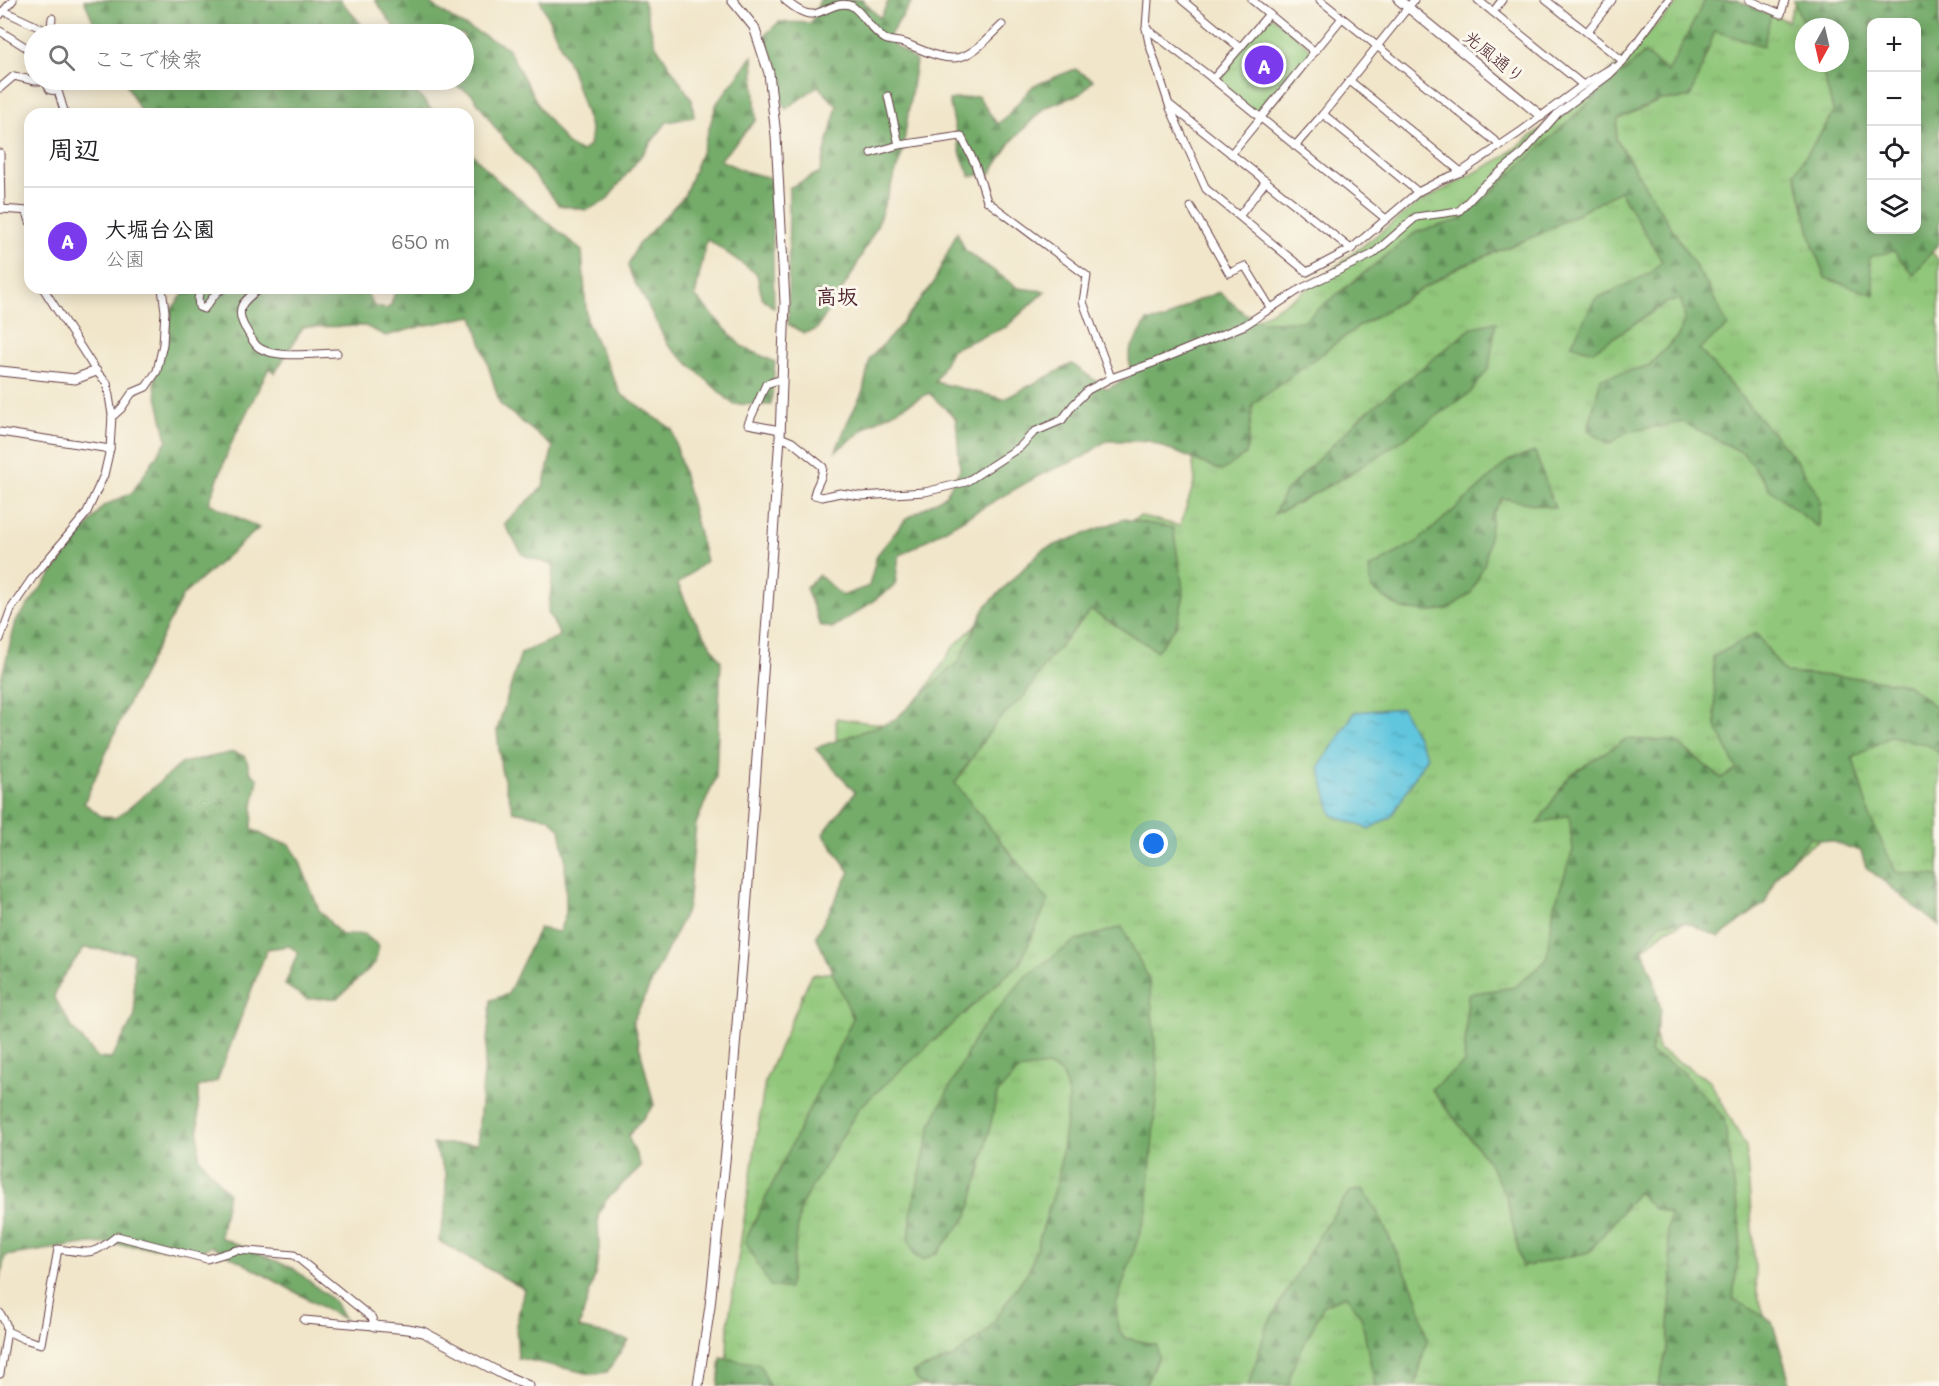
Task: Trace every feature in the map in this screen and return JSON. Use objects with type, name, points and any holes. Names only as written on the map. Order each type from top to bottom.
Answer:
[{"type":"street","points":[[13,0],[2,13],[28,24]]},
{"type":"street","points":[[698,1386],[710,1306],[728,1132],[780,433],[785,302],[776,136],[769,73],[754,27],[732,0]]},
{"type":"street","points":[[785,0],[796,9],[812,14],[838,3],[851,6],[885,39],[904,42],[926,53],[956,59],[969,55],[1002,24]]},
{"type":"street","points":[[1148,0],[1146,28],[1169,104],[1206,189],[1307,272],[1351,249],[1418,192],[1461,172],[1501,146],[1583,85],[1623,61]]},
{"type":"street","points":[[1182,0],[1240,48]]},
{"type":"street","points":[[1252,0],[1315,52]]},
{"type":"street","points":[[1320,0],[1501,146]]},
{"type":"street","name":"光風通り","points":[[1399,0],[1411,4],[1541,116]]},
{"type":"street","points":[[1478,0],[1583,85]]},
{"type":"street","points":[[1493,12],[1502,0]]},
{"type":"street","points":[[1546,0],[1555,3],[1623,61]]},
{"type":"street","points":[[1587,32],[1612,0]]},
{"type":"street","points":[[782,378],[766,384],[748,424],[780,433],[823,467],[822,479],[814,495],[822,498],[840,493],[871,496],[925,492],[966,482],[1020,447],[1034,432],[1062,420],[1088,390],[1111,378],[1245,325],[1302,288],[1373,254],[1416,217],[1459,212],[1483,186],[1521,155],[1558,113],[1609,75],[1623,61],[1668,0]]},
{"type":"street","points":[[1749,0],[1781,14],[1785,0]]},
{"type":"street","points":[[1295,146],[1411,4]]},
{"type":"street","points":[[1213,79],[1269,14]]},
{"type":"street","points":[[52,18],[52,24]]},
{"type":"street","points":[[1231,154],[1342,18]]},
{"type":"street","points":[[1146,28],[1213,79],[1386,219]]},
{"type":"street","points":[[0,31],[24,46]]},
{"type":"street","points":[[0,88],[14,76],[24,78]]},
{"type":"street","points":[[1350,81],[1461,172]]},
{"type":"street","points":[[50,90],[58,91],[63,108]]},
{"type":"street","points":[[888,96],[899,145]]},
{"type":"street","points":[[1169,104],[1351,249]]},
{"type":"street","points":[[1323,114],[1418,192]]},
{"type":"street","points":[[870,153],[899,145],[961,136],[975,164],[987,201],[1087,276],[1083,302],[1111,378]]},
{"type":"street","points":[[0,153],[1,209],[24,211]]},
{"type":"street","points":[[1240,215],[1266,181]]},
{"type":"street","points":[[1191,207],[1229,273],[1245,266],[1270,308]]},
{"type":"street","points":[[0,639],[11,609],[33,577],[86,514],[104,475],[110,449],[111,417],[107,383],[96,371],[47,294]]},
{"type":"street","points":[[111,417],[121,409],[132,393],[146,387],[157,371],[163,344],[165,311],[163,294]]},
{"type":"street","points":[[199,294],[199,307],[204,309],[215,294]]},
{"type":"street","points":[[252,294],[244,300],[240,311],[243,324],[256,345],[277,354],[337,353]]},
{"type":"street","points":[[0,371],[75,379],[96,371]]},
{"type":"street","points":[[0,432],[110,449]]},
{"type":"street","points":[[7,1331],[41,1344],[58,1249],[88,1253],[99,1251],[117,1236],[207,1259],[237,1250],[294,1255],[372,1318],[374,1326]]},
{"type":"street","points":[[0,1313],[7,1331],[0,1374]]},
{"type":"street","points":[[304,1320],[423,1332],[504,1376],[529,1386]]},
{"type":"green space","points":[[84,0],[340,0],[361,24],[95,24]]},
{"type":"green space","points":[[375,0],[425,0],[461,24],[392,24]]},
{"type":"green space","points":[[540,0],[643,0],[655,44],[692,100],[694,117],[667,122],[606,201],[586,210],[559,205],[496,129],[472,94],[465,90],[474,90],[474,30],[507,47],[541,110],[567,144],[581,152],[589,146],[591,130],[571,69]]},
{"type":"green space","points":[[820,0],[862,0],[880,18],[889,0],[913,0],[887,39],[916,61],[902,154],[877,226],[852,274],[816,330],[804,333],[788,324],[789,188],[820,172],[837,106],[818,86],[786,109],[779,96],[780,71],[763,37],[779,22],[811,23]]},
{"type":"green space","points":[[1681,0],[1730,0],[1788,21],[1796,0],[1916,12],[1919,18],[1867,18],[1867,234],[1921,234],[1921,23],[1939,62],[1921,238],[1939,261],[1939,904],[1909,885],[1842,825],[1777,868],[1726,906],[1666,930],[1636,955],[1658,1049],[1710,1081],[1746,1147],[1757,1292],[1786,1386],[726,1386],[728,1325],[765,1081],[811,975],[850,970],[881,812],[837,772],[836,718],[902,727],[953,647],[1050,555],[1141,516],[1180,526],[1195,480],[1180,364],[1299,295],[1417,204],[1502,158],[1590,92]]},
{"type":"green space","points":[[1705,0],[1737,0],[1771,15],[1763,46],[1715,31],[1690,98],[1661,100],[1618,119],[1616,139],[1709,288],[1728,326],[1699,349],[1797,461],[1820,498],[1819,528],[1771,490],[1743,453],[1683,422],[1627,432],[1609,444],[1588,430],[1601,378],[1648,366],[1678,336],[1685,319],[1681,299],[1666,303],[1593,351],[1571,345],[1595,299],[1651,273],[1662,261],[1620,191],[1540,234],[1459,267],[1358,327],[1253,404],[1246,454],[1222,471],[1149,441],[1106,441],[1083,457],[1038,476],[899,556],[895,585],[832,628],[820,625],[806,588],[819,575],[842,596],[869,586],[877,555],[906,519],[946,495],[960,469],[956,419],[929,393],[871,424],[836,451],[863,391],[870,358],[894,333],[933,284],[957,232],[965,250],[1018,288],[1045,291],[1006,327],[952,349],[935,382],[1004,399],[1072,364],[1107,389],[1130,377],[1129,352],[1147,321],[1165,320],[1191,303],[1219,292],[1244,313],[1262,322],[1303,321],[1416,232],[1460,220],[1644,53],[1668,72]]},
{"type":"green space","points":[[1793,0],[1939,0],[1939,243],[1913,275],[1894,251],[1869,257],[1875,295],[1825,278],[1813,245],[1795,172],[1834,113],[1823,72],[1849,72],[1849,18],[1801,18]]},
{"type":"green space","points":[[1269,14],[1315,52],[1260,118],[1213,79]]},
{"type":"green space","points":[[753,56],[756,120],[720,160],[744,171],[771,178],[774,308],[762,298],[757,274],[707,239],[695,296],[741,346],[775,362],[771,405],[733,404],[668,345],[634,282],[628,266],[636,247],[684,196],[717,103]]},
{"type":"green space","points":[[1075,69],[1093,80],[1082,93],[1044,108],[1012,141],[990,174],[970,176],[961,155],[949,100],[978,96],[997,124],[1033,86]]},
{"type":"green space","points":[[129,90],[415,90],[430,108],[139,108]]},
{"type":"green space","points":[[474,155],[494,177],[582,251],[587,322],[621,394],[672,429],[706,561],[678,584],[691,614],[721,661],[716,777],[696,824],[688,907],[633,1021],[654,1105],[628,1136],[641,1166],[606,1200],[598,1216],[599,1248],[596,1271],[579,1328],[628,1340],[607,1372],[591,1374],[518,1358],[516,1325],[524,1289],[439,1241],[446,1207],[446,1175],[433,1144],[477,1144],[491,1000],[508,994],[539,928],[559,932],[566,913],[565,856],[560,829],[549,818],[513,811],[501,769],[497,730],[521,653],[560,636],[548,612],[554,566],[523,555],[504,524],[543,487],[553,447],[500,404],[473,316],[386,336],[365,326],[303,327],[275,373],[269,368],[230,446],[209,503],[259,528],[183,595],[126,708],[84,803],[101,816],[115,818],[182,763],[234,752],[246,757],[250,772],[258,779],[252,829],[272,840],[289,844],[298,857],[319,910],[341,935],[364,934],[379,946],[375,963],[338,998],[307,999],[285,985],[298,952],[289,946],[267,949],[217,1081],[198,1087],[199,1158],[228,1193],[220,1237],[294,1269],[335,1302],[344,1319],[212,1246],[201,1251],[91,1243],[5,1256],[0,1281],[0,683],[16,621],[103,506],[132,493],[167,440],[154,383],[170,311],[183,294],[368,294],[374,306],[386,309],[391,305],[394,294],[474,294]],"holes":[[[84,948],[133,953],[135,1016],[111,1059],[98,1058],[73,1029],[54,997],[61,979]]]},
{"type":"green space","points":[[1496,322],[1489,368],[1470,393],[1348,475],[1274,514],[1285,492],[1363,415],[1473,327]]},
{"type":"green space","points":[[1535,452],[1555,508],[1502,498],[1493,513],[1485,562],[1471,593],[1448,609],[1428,612],[1402,609],[1372,589],[1369,568],[1417,542],[1508,461]]},
{"type":"green space","points":[[1124,519],[1173,528],[1184,595],[1177,625],[1157,651],[1091,610],[1048,660],[1024,696],[997,721],[955,783],[1048,901],[1020,963],[859,1108],[801,1205],[789,1289],[770,1286],[745,1241],[853,1018],[816,936],[850,872],[823,834],[855,792],[815,748],[893,721],[959,661],[986,606],[1042,550]]},
{"type":"green space","points":[[1756,633],[1785,673],[1850,677],[1907,684],[1939,710],[1939,753],[1928,745],[1891,736],[1853,758],[1870,817],[1896,872],[1939,876],[1939,926],[1866,867],[1861,851],[1830,841],[1810,838],[1776,877],[1765,903],[1719,937],[1686,922],[1661,922],[1642,948],[1654,979],[1661,1011],[1650,1053],[1680,1069],[1724,1118],[1741,1233],[1733,1299],[1772,1321],[1791,1386],[1658,1386],[1668,1346],[1672,1272],[1667,1230],[1670,1214],[1653,1208],[1638,1192],[1589,1252],[1522,1267],[1507,1199],[1488,1161],[1431,1089],[1464,1063],[1468,994],[1515,987],[1546,960],[1554,907],[1573,850],[1569,815],[1537,824],[1570,775],[1626,739],[1675,741],[1721,778],[1737,770],[1716,726],[1713,657]]},
{"type":"green space","points":[[1122,927],[1149,979],[1158,1074],[1147,1211],[1116,1305],[1118,1329],[1126,1338],[1157,1345],[1158,1357],[1145,1386],[928,1386],[918,1382],[913,1372],[954,1357],[988,1330],[1030,1268],[1058,1180],[1069,1098],[1062,1073],[1047,1066],[1019,1070],[997,1094],[968,1216],[937,1253],[923,1260],[915,1256],[909,1242],[912,1207],[932,1122],[977,1034],[1026,976],[1075,941]]},
{"type":"green space","points":[[1363,1189],[1379,1215],[1418,1299],[1427,1339],[1416,1384],[1414,1386],[1375,1386],[1361,1316],[1346,1295],[1324,1305],[1291,1371],[1289,1386],[1248,1386],[1267,1326],[1320,1234],[1349,1192]]},
{"type":"green space","points":[[721,1358],[760,1364],[769,1386],[718,1386]]},
{"type":"water","points":[[1402,708],[1427,756],[1392,816],[1369,829],[1332,815],[1319,767],[1355,712]]},
{"type":"place","name":"大堀台公園","points":[[1264,65]]},
{"type":"district","name":"高坂","points":[[837,297]]}]
